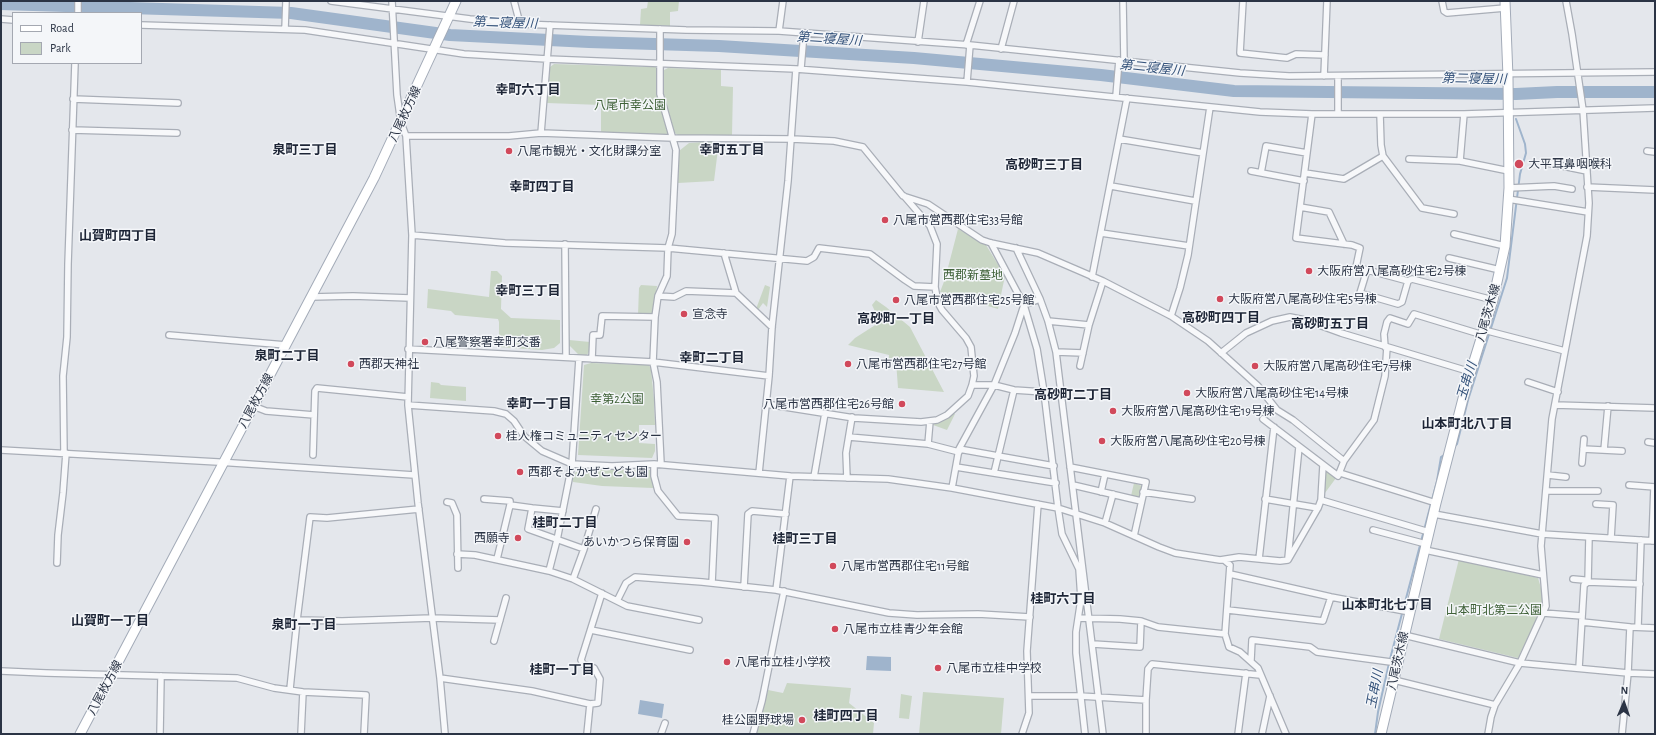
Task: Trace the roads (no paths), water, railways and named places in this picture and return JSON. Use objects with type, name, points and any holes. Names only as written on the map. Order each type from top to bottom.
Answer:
[{"type":"main road","name":"八尾枚方線","points":[[80,734],[374,178],[401,123],[456,1]]},
{"type":"main road","name":"八尾茨木線","points":[[1381,734],[1394,680],[1392,662],[1404,635],[1427,531],[1434,514],[1433,502],[1493,300],[1514,200],[1509,172],[1508,75],[1505,5]]},
{"type":"street","points":[[78,1],[78,12]]},
{"type":"street","points":[[284,29],[286,1]]},
{"type":"street","points":[[331,1],[449,18],[520,24],[660,29],[779,31],[968,45],[1240,73],[1290,76],[1508,75],[1655,72]]},
{"type":"street","points":[[392,1],[397,94],[401,123],[406,136],[412,235],[408,348],[408,405],[414,475],[440,678],[445,734]]},
{"type":"street","points":[[514,1],[520,24]]},
{"type":"street","points":[[779,31],[783,1]]},
{"type":"street","points":[[918,42],[924,1]]},
{"type":"street","points":[[967,82],[968,45],[980,1]]},
{"type":"street","points":[[1002,48],[1014,1]]},
{"type":"street","points":[[1116,96],[1121,60],[1123,1]]},
{"type":"street","points":[[1244,1],[1240,53],[1287,58],[1296,54],[1325,55]]},
{"type":"street","points":[[1324,76],[1327,1]]},
{"type":"street","points":[[1442,1],[1444,11],[1448,13],[1505,5]]},
{"type":"street","points":[[1488,734],[1491,717],[1496,705],[1520,663],[1546,606],[1541,546],[1552,419],[1587,236],[1588,212],[1583,110],[1566,1]]},
{"type":"street","points":[[1,20],[12,20]]},
{"type":"street","points":[[142,25],[284,29],[338,34],[435,48],[464,54],[659,64],[799,68],[1116,96],[1260,112],[1312,114],[1464,114],[1655,108]]},
{"type":"street","points":[[541,133],[550,25]]},
{"type":"street","points":[[660,29],[660,94],[676,150],[672,234],[668,248],[667,276],[658,296],[654,317],[653,362],[657,382],[661,464]]},
{"type":"street","points":[[759,473],[769,376],[778,258],[804,33]]},
{"type":"street","points":[[57,563],[65,453],[63,376],[67,337],[75,64]]},
{"type":"street","points":[[1338,76],[1338,114]]},
{"type":"street","points":[[1092,277],[1127,98]]},
{"type":"street","points":[[74,99],[178,103]]},
{"type":"street","points":[[1172,316],[1189,246],[1210,107]]},
{"type":"street","points":[[1312,114],[1296,238],[1344,244],[1360,248],[1356,267],[1408,281],[1412,279],[1493,300]]},
{"type":"street","points":[[1380,114],[1381,145],[1384,156],[1422,208],[1454,214]]},
{"type":"street","points":[[1460,161],[1464,114]]},
{"type":"street","points":[[72,130],[177,133]]},
{"type":"street","points":[[406,136],[508,136],[541,133],[673,138],[792,139],[834,141],[863,147],[930,226],[937,244],[935,287],[938,303],[942,310],[966,338],[971,347],[974,365],[972,385],[968,396],[947,416],[937,420],[921,422],[852,417],[766,404]]},
{"type":"street","points":[[1120,140],[1203,153]]},
{"type":"street","points":[[1261,173],[1266,146],[1307,153]]},
{"type":"street","points":[[1647,152],[1655,152]]},
{"type":"street","points":[[1305,173],[1344,179],[1384,156]]},
{"type":"street","points":[[1409,159],[1460,161],[1509,172]]},
{"type":"street","points":[[1543,162],[1586,171]]},
{"type":"street","points":[[1251,171],[1304,181]]},
{"type":"street","points":[[1111,186],[1195,201]]},
{"type":"street","points":[[1512,188],[1554,186],[1572,189]]},
{"type":"street","points":[[1587,187],[1655,190]]},
{"type":"street","points":[[904,196],[928,204],[982,240],[992,244],[1038,253],[1103,281],[1172,316],[1208,341],[1258,386],[1278,410],[1344,461]]},
{"type":"street","points":[[1514,200],[1588,212]]},
{"type":"street","points":[[1300,207],[1329,212],[1344,244]]},
{"type":"street","points":[[1101,233],[1189,246]]},
{"type":"street","points":[[1454,234],[1505,246]]},
{"type":"street","points":[[412,235],[505,243],[668,248],[807,261],[814,257],[819,248],[870,254],[914,286],[935,287]]},
{"type":"street","points":[[565,244],[566,357]]},
{"type":"street","points":[[992,244],[1024,305],[1037,349],[1054,466],[1058,508],[1065,542],[1075,560],[1078,569],[1081,599],[1080,618],[1076,632],[1076,653],[1085,734]]},
{"type":"street","points":[[1016,248],[1040,299],[1048,321],[1056,352],[1090,618],[1103,734]]},
{"type":"street","points":[[724,253],[736,293],[772,327]]},
{"type":"street","points":[[1449,258],[1500,270]]},
{"type":"street","points":[[1367,270],[1360,293],[1398,304],[1402,302],[1408,281]]},
{"type":"street","points":[[1080,366],[1089,325],[1103,281]]},
{"type":"street","points":[[658,296],[674,297],[686,291],[736,293]]},
{"type":"street","points":[[311,297],[353,296],[410,298]]},
{"type":"street","points":[[1024,305],[1040,299]]},
{"type":"street","points":[[952,488],[959,451],[994,385],[1015,334],[1024,305]]},
{"type":"street","points":[[1340,473],[1344,461],[1374,420],[1385,376],[1386,347],[1384,334],[1387,322],[1390,318],[1408,324],[1414,314],[1565,351]]},
{"type":"street","points":[[592,360],[593,335],[600,334],[602,316],[654,317]]},
{"type":"street","points":[[1221,353],[1246,332],[1272,321],[1290,318],[1305,320],[1386,347],[1471,372]]},
{"type":"street","points":[[1048,321],[1089,325]]},
{"type":"street","points":[[169,335],[286,345]]},
{"type":"street","points":[[408,348],[566,357],[592,360],[653,362],[769,376]]},
{"type":"street","points":[[1056,352],[1083,353]]},
{"type":"street","points":[[549,571],[558,540],[572,464],[579,359]]},
{"type":"street","points":[[1528,382],[1558,392]]},
{"type":"street","points":[[972,385],[994,385],[1014,390],[1062,392]]},
{"type":"street","points":[[313,455],[315,391],[320,388],[408,397]]},
{"type":"street","points":[[994,473],[1014,390]]},
{"type":"street","points":[[408,405],[494,411],[506,414],[514,421],[524,436],[542,451],[572,464],[612,466],[661,464],[790,476],[888,478],[952,488],[1058,508],[1105,523],[1175,552],[1224,560],[1239,557],[1280,561],[1288,560]]},
{"type":"street","points":[[1555,405],[1655,408]]},
{"type":"street","points":[[253,406],[266,411],[314,415]]},
{"type":"street","points":[[1604,450],[1608,406]]},
{"type":"street","points":[[814,477],[825,413]]},
{"type":"street","points":[[846,478],[846,453],[852,417]]},
{"type":"street","points":[[1263,419],[1338,476],[1340,473],[1433,502]]},
{"type":"street","points":[[928,444],[930,421]]},
{"type":"street","points":[[1259,559],[1274,427]]},
{"type":"street","points":[[849,437],[928,444],[959,451],[999,456],[1054,466]]},
{"type":"street","points":[[1582,463],[1584,439]]},
{"type":"street","points":[[1648,442],[1655,443]]},
{"type":"street","points":[[1288,560],[1299,447]]},
{"type":"street","points":[[1,450],[414,475]]},
{"type":"street","points":[[1583,450],[1622,451]]},
{"type":"street","points":[[654,464],[654,476],[658,491],[678,516],[715,518],[712,583]]},
{"type":"street","points":[[1288,560],[1318,508],[1323,465]]},
{"type":"street","points":[[956,467],[1056,483]]},
{"type":"street","points":[[1070,467],[1146,482],[1134,536]]},
{"type":"street","points":[[1102,492],[1105,474]]},
{"type":"street","points":[[1548,475],[1566,477]]},
{"type":"street","points":[[776,590],[790,476]]},
{"type":"street","points":[[1073,485],[1142,501]]},
{"type":"street","points":[[1434,514],[1542,534],[1654,541],[1654,487],[1629,485]]},
{"type":"street","points":[[1546,491],[1598,490]]},
{"type":"street","points":[[1143,492],[1192,499]]},
{"type":"street","points":[[1105,523],[1113,494]]},
{"type":"street","points":[[484,499],[510,501],[497,559]]},
{"type":"street","points":[[1265,499],[1318,508]]},
{"type":"street","points":[[1320,500],[1427,531]]},
{"type":"street","points":[[446,502],[452,503],[456,515],[458,568]]},
{"type":"street","points":[[1022,734],[1029,713],[1027,678],[1038,504]]},
{"type":"street","points":[[1596,504],[1612,505],[1612,538]]},
{"type":"street","points":[[510,505],[563,511]]},
{"type":"street","points":[[532,508],[528,529],[584,548]]},
{"type":"street","points":[[290,689],[310,517],[327,518],[418,509]]},
{"type":"street","points":[[573,579],[596,509]]},
{"type":"street","points":[[744,587],[748,514],[752,511],[786,514]]},
{"type":"street","points":[[1372,530],[1543,575]]},
{"type":"street","points":[[1578,668],[1584,585],[1588,582],[1589,537]]},
{"type":"street","points":[[1638,627],[1641,540]]},
{"type":"street","points":[[457,554],[475,555],[497,559],[549,571],[573,579],[627,606],[699,620]]},
{"type":"street","points":[[1224,560],[1230,565],[1228,610],[1225,634],[1229,647],[1240,652],[1251,660],[1258,668],[1286,734]]},
{"type":"street","points":[[1230,574],[1331,597],[1408,612]]},
{"type":"street","points":[[617,601],[626,582],[635,577],[712,583],[784,591],[889,613],[917,615],[978,614],[1030,617]]},
{"type":"street","points":[[1573,579],[1588,582],[1640,584]]},
{"type":"street","points":[[753,734],[762,701],[784,591]]},
{"type":"street","points":[[440,678],[532,691],[590,704],[598,703],[600,679],[594,668],[583,664],[581,660],[602,593]]},
{"type":"street","points":[[1228,610],[1323,621],[1331,597]]},
{"type":"street","points":[[494,641],[506,598]]},
{"type":"street","points":[[1543,613],[1630,626],[1655,628]]},
{"type":"street","points":[[297,620],[342,621],[432,618],[500,620]]},
{"type":"street","points":[[1080,618],[1141,621],[1158,627],[1225,634]]},
{"type":"street","points":[[1093,644],[1140,647],[1141,621]]},
{"type":"street","points":[[1622,734],[1628,673],[1630,626]]},
{"type":"street","points":[[591,630],[690,650]]},
{"type":"street","points":[[1404,635],[1520,663],[1655,674]]},
{"type":"street","points":[[1251,660],[1252,640],[1310,647],[1317,652],[1392,662]]},
{"type":"street","points":[[1146,734],[1148,669],[1152,664],[1260,675]]},
{"type":"street","points":[[1,671],[237,678],[274,688],[303,692],[366,694],[364,734]]},
{"type":"street","points":[[1238,734],[1246,673]]},
{"type":"street","points":[[160,734],[161,676]]},
{"type":"street","points":[[1394,680],[1496,705]]},
{"type":"street","points":[[301,734],[303,692]]},
{"type":"street","points":[[1029,696],[1080,696],[1146,700]]},
{"type":"street","points":[[1262,734],[1270,696]]},
{"type":"street","points":[[587,734],[590,704]]},
{"type":"street","points":[[661,734],[665,723]]},
{"type":"water","points":[[867,656],[891,657],[891,671],[866,670]]},
{"type":"water","points":[[640,700],[664,704],[662,718],[638,714]]},
{"type":"waterway","name":"第二寝屋川","points":[[1,4],[291,13],[450,35],[589,42],[719,46],[914,58],[1101,75],[1234,91],[1516,94],[1557,92],[1655,92]]},
{"type":"waterway","name":"玉串川","points":[[1454,447],[1457,444],[1468,400],[1507,278],[1520,174],[1526,153],[1525,144],[1516,119]]},
{"type":"waterway","name":"玉串川","points":[[1375,734],[1378,712],[1390,659],[1437,481],[1441,457],[1444,455]]},
{"type":"place","name":"八尾市観光・文化財課分室","points":[[509,151]]},
{"type":"place","name":"大平耳鼻咽喉科","points":[[1519,164]]},
{"type":"place","name":"八尾市営西郡住宅33号館","points":[[885,220]]},
{"type":"place","name":"大阪府営八尾高砂住宅2号棟","points":[[1309,271]]},
{"type":"place","name":"大阪府営八尾高砂住宅5号棟","points":[[1220,299]]},
{"type":"place","name":"八尾市営西郡住宅25号館","points":[[896,300]]},
{"type":"place","name":"宣念寺","points":[[684,314]]},
{"type":"place","name":"八尾警察署幸町交番","points":[[425,342]]},
{"type":"place","name":"西郡天神社","points":[[351,364]]},
{"type":"place","name":"八尾市営西郡住宅27号館","points":[[848,364]]},
{"type":"place","name":"大阪府営八尾高砂住宅7号棟","points":[[1255,366]]},
{"type":"place","name":"大阪府営八尾高砂住宅14号棟","points":[[1187,393]]},
{"type":"place","name":"八尾市営西郡住宅26号館","points":[[902,404]]},
{"type":"place","name":"大阪府営八尾高砂住宅19号棟","points":[[1113,411]]},
{"type":"place","name":"桂人権コミュニティセンター","points":[[498,436]]},
{"type":"place","name":"大阪府営八尾高砂住宅20号棟","points":[[1102,441]]},
{"type":"place","name":"西郡そよかぜこども園","points":[[520,472]]},
{"type":"place","name":"西願寺","points":[[518,538]]},
{"type":"place","name":"あいかつら保育園","points":[[687,542]]},
{"type":"place","name":"八尾市営西郡住宅11号館","points":[[833,566]]},
{"type":"place","name":"八尾市立桂青少年会館","points":[[835,629]]},
{"type":"place","name":"八尾市立桂小学校","points":[[727,662]]},
{"type":"place","name":"八尾市立桂中学校","points":[[938,668]]},
{"type":"place","name":"桂公園野球場","points":[[802,720]]},
{"type":"district","name":"幸町六丁目","points":[[528,90]]},
{"type":"district","name":"泉町三丁目","points":[[305,150]]},
{"type":"district","name":"幸町五丁目","points":[[732,150]]},
{"type":"district","name":"高砂町三丁目","points":[[1044,165]]},
{"type":"district","name":"幸町四丁目","points":[[542,187]]},
{"type":"district","name":"山賀町四丁目","points":[[118,236]]},
{"type":"district","name":"幸町三丁目","points":[[528,291]]},
{"type":"district","name":"高砂町四丁目","points":[[1221,318]]},
{"type":"district","name":"高砂町一丁目","points":[[896,319]]},
{"type":"district","name":"高砂町五丁目","points":[[1330,324]]},
{"type":"district","name":"泉町二丁目","points":[[287,356]]},
{"type":"district","name":"幸町二丁目","points":[[712,358]]},
{"type":"district","name":"高砂町二丁目","points":[[1073,395]]},
{"type":"district","name":"幸町一丁目","points":[[539,404]]},
{"type":"district","name":"山本町北八丁目","points":[[1467,424]]},
{"type":"district","name":"桂町二丁目","points":[[565,523]]},
{"type":"district","name":"桂町三丁目","points":[[805,539]]},
{"type":"district","name":"桂町六丁目","points":[[1063,599]]},
{"type":"district","name":"山本町北七丁目","points":[[1387,605]]},
{"type":"district","name":"山賀町一丁目","points":[[110,621]]},
{"type":"district","name":"泉町一丁目","points":[[304,625]]},
{"type":"district","name":"桂町一丁目","points":[[562,670]]},
{"type":"district","name":"桂町四丁目","points":[[846,716]]},
{"type":"park label","name":"八尾市幸公園","points":[[630,105]]},
{"type":"park label","name":"西郡新墓地","points":[[973,275]]},
{"type":"park label","name":"幸第2公園","points":[[617,399]]},
{"type":"park label","name":"山本町北第二公園","points":[[1494,610]]}]
